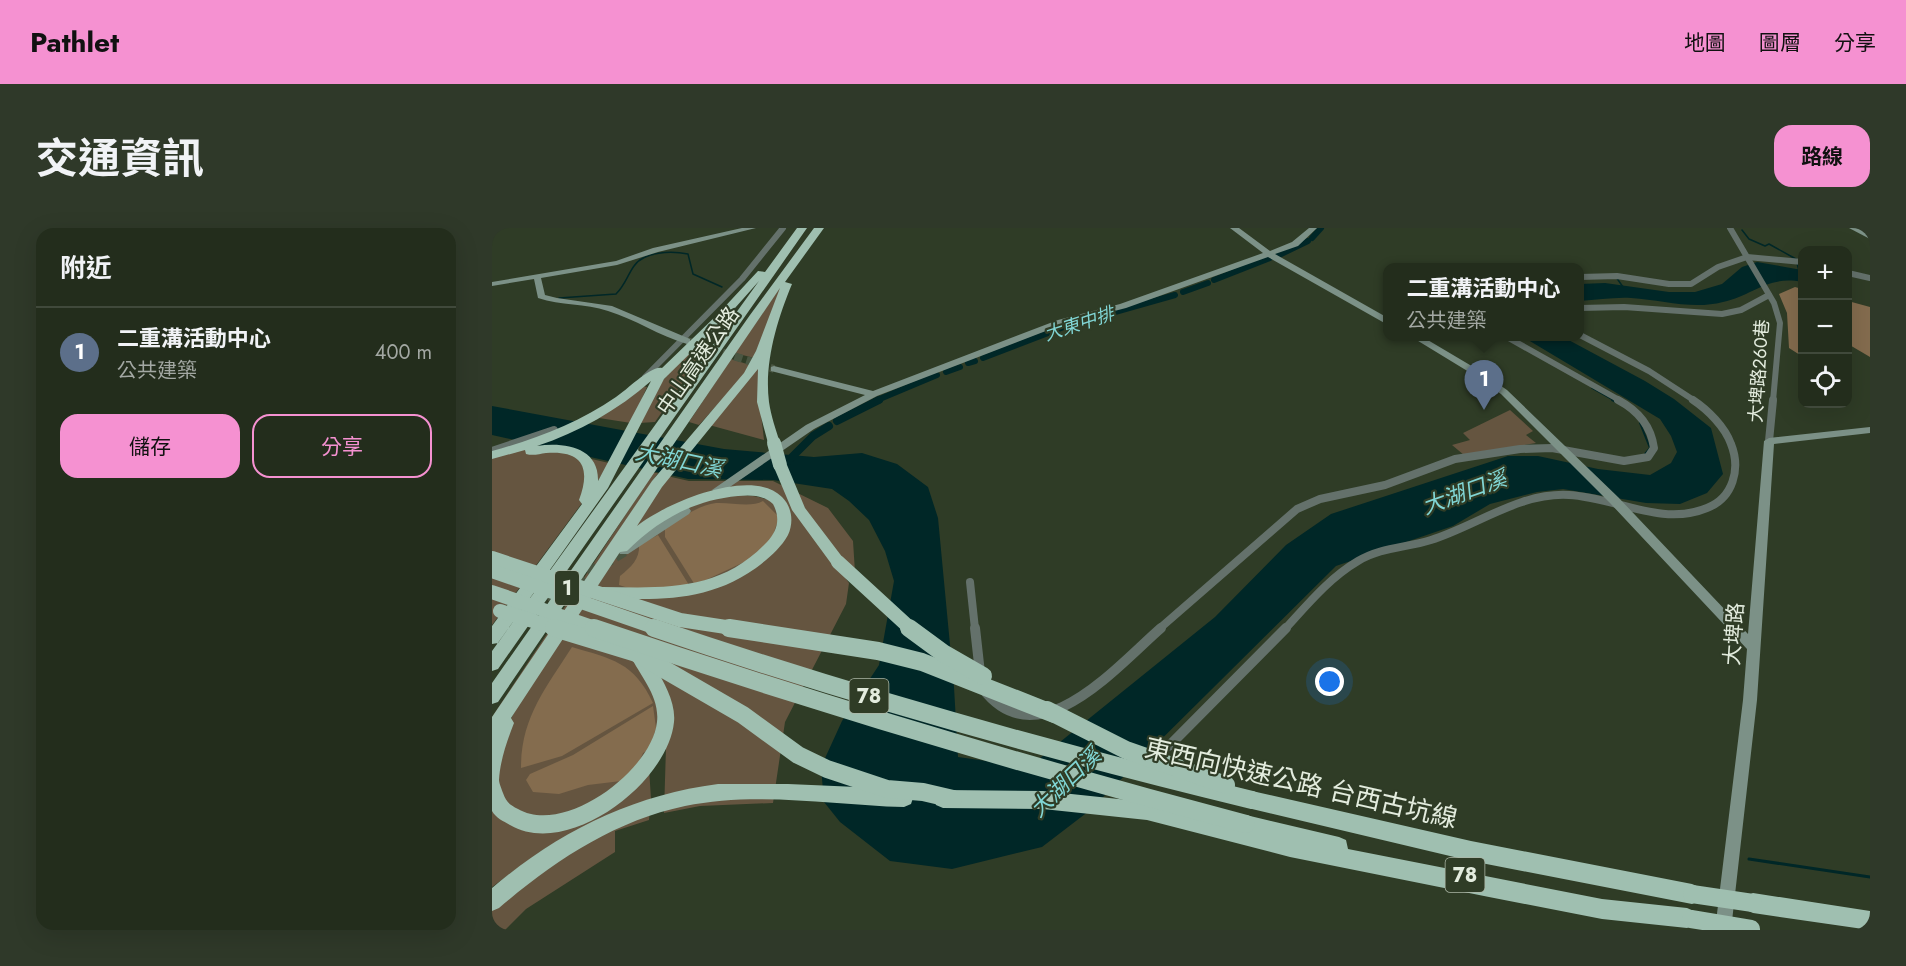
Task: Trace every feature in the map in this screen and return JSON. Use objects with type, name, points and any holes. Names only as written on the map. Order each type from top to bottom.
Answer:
[{"type":"highway","points":[[492,453],[542,440],[604,412],[627,397],[685,344],[723,315],[802,228]]},
{"type":"highway","name":"中山高速公路","points":[[492,664],[802,228]]},
{"type":"highway","points":[[492,732],[597,574],[650,482],[707,423],[749,374],[762,351],[788,281],[821,228]]},
{"type":"highway","name":"中山高速公路","points":[[492,697],[650,482],[676,431],[821,228]]},
{"type":"highway","points":[[774,318],[764,373],[763,401],[785,480],[799,510],[838,562],[873,599],[927,641],[967,668],[1054,714],[1158,763],[1254,797]]},
{"type":"highway","points":[[492,636],[497,611],[573,526],[659,378],[685,344]]},
{"type":"highway","points":[[492,464],[536,450],[572,450],[588,461],[597,486]]},
{"type":"highway","points":[[597,574],[629,540],[659,518],[721,489],[755,491],[767,495],[777,500],[783,511],[785,522],[782,533],[758,560],[731,576],[693,590],[667,594],[602,593]]},
{"type":"highway","points":[[492,556],[680,620],[878,651],[922,662],[1054,714]]},
{"type":"highway","name":"東西向快速公路 台西古坑線","points":[[492,571],[793,674],[1161,779],[1254,797],[1318,818],[1515,861],[1692,894],[1870,921]]},
{"type":"highway","name":"78","points":[[492,592],[750,681],[908,731],[1098,786],[1373,856],[1754,930]]},
{"type":"highway","points":[[497,611],[636,654],[733,709],[798,755],[827,770],[887,789],[923,792],[953,799]]},
{"type":"highway","points":[[492,775],[494,751],[504,725],[548,653],[555,635]]},
{"type":"highway","points":[[492,901],[584,824],[601,806],[624,791],[644,771],[659,748],[666,724],[662,699],[647,668],[636,654]]},
{"type":"highway","points":[[492,786],[502,810],[517,820],[534,823],[584,824],[648,807],[717,793],[993,801],[1043,800],[1125,808],[1290,847],[1489,887],[1602,909],[1689,919]]},
{"type":"street","points":[[492,284],[617,263],[656,250],[752,228]]},
{"type":"street","points":[[492,453],[574,423],[627,393],[685,344],[707,312],[742,279],[783,228]]},
{"type":"street","points":[[1233,228],[1269,254],[1383,319]]},
{"type":"street","points":[[721,489],[818,422],[874,394],[1061,322],[1175,290],[1295,244],[1313,228]]},
{"type":"street","points":[[1584,308],[1641,307],[1722,314],[1741,310],[1769,295],[1730,228]]},
{"type":"street","points":[[1853,228],[1870,235]]},
{"type":"street","points":[[1860,228],[1870,235]]},
{"type":"street","points":[[1584,277],[1617,276],[1669,284],[1691,284],[1718,267],[1748,258],[1798,262]]},
{"type":"street","points":[[1852,274],[1870,278]]},
{"type":"street","points":[[537,277],[541,296],[551,300],[592,304],[611,309],[685,344]]},
{"type":"street","name":"大埤路260巷","points":[[1769,295],[1780,323],[1769,441]]},
{"type":"street","points":[[1169,746],[1319,593],[1368,555],[1433,540],[1490,514],[1559,494],[1677,514],[1691,513],[1715,506],[1732,487],[1735,476],[1736,460],[1732,444],[1722,428],[1681,390],[1584,337]]},
{"type":"street","points":[[1422,341],[1493,383],[1617,503],[1753,647]]},
{"type":"street","points":[[970,582],[982,688],[991,701],[1005,711],[1029,717],[1052,713],[1078,700],[1297,509],[1320,499],[1385,484],[1455,459],[1520,449],[1624,461],[1648,457],[1654,448],[1653,436],[1646,423],[1626,404],[1514,341]]},
{"type":"street","points":[[774,369],[874,394]]},
{"type":"street","points":[[1769,441],[1870,430]]},
{"type":"street","name":"大埤路","points":[[1723,930],[1750,700],[1769,441]]},
{"type":"street","points":[[624,551],[685,512]]},
{"type":"shaded area","points":[[786,279],[754,358],[735,353]]},
{"type":"shaded area","points":[[1798,288],[1798,354],[1789,348],[1787,313],[1779,294]]},
{"type":"shaded area","points":[[1852,302],[1870,307],[1870,357],[1852,346]]},
{"type":"shaded area","points":[[694,345],[706,349],[655,422],[639,423],[657,387]]},
{"type":"shaded area","points":[[731,359],[750,365],[744,375],[699,425],[689,422]]},
{"type":"shaded area","points":[[757,367],[760,368],[759,396],[764,440],[709,425]]},
{"type":"shaded area","points":[[643,386],[647,387],[631,423],[599,418]]},
{"type":"shaded area","points":[[1510,410],[1533,431],[1526,435],[1536,443],[1464,455],[1452,445],[1470,440],[1463,433]]},
{"type":"shaded area","points":[[535,446],[609,463],[492,625],[492,457]]},
{"type":"shaded area","points":[[653,473],[658,473],[547,637],[492,725],[492,717]]},
{"type":"shaded area","points":[[667,476],[689,481],[773,481],[828,508],[853,541],[855,572],[842,560],[803,509],[796,511],[849,583],[846,604],[785,722],[773,803],[700,806],[664,813],[666,747],[648,752],[651,799],[649,820],[615,831],[615,852],[526,909],[505,930],[492,930],[492,900],[545,859],[589,836],[588,825],[544,849],[492,887],[492,804],[502,814],[521,825],[541,828],[576,823],[579,809],[547,817],[519,814],[509,807],[502,796],[498,781],[498,761],[504,734],[523,697],[575,613],[590,590],[626,547],[648,529],[672,514],[699,502],[715,498],[740,495],[766,499],[771,493],[758,489],[730,487],[701,494],[663,512],[631,531],[629,528]]},
{"type":"shaded area","points":[[763,501],[779,517],[772,538],[755,557],[695,585],[665,537],[665,529],[689,513],[709,504],[753,504]]},
{"type":"shaded area","points":[[658,535],[689,585],[663,590],[637,590],[619,585],[620,576],[636,559],[639,545]]},
{"type":"shaded area","points":[[572,647],[610,659],[630,670],[646,689],[653,703],[562,756],[521,768],[525,733],[530,718],[544,690]]},
{"type":"shaded area","points":[[653,706],[656,728],[650,748],[643,753],[638,764],[621,781],[588,785],[559,794],[533,792],[526,780],[530,774],[573,755]]},
{"type":"water","points":[[1757,262],[1798,269],[1798,282],[1770,283],[1734,299],[1712,304],[1689,305],[1625,298],[1584,301],[1584,284],[1605,283],[1669,292],[1695,292],[1722,284],[1742,267]]},
{"type":"water","name":"大湖口溪","points":[[1530,341],[1570,341],[1674,399],[1711,428],[1723,474],[1707,493],[1680,504],[1646,503],[1563,489],[1537,492],[1490,504],[1453,526],[1336,566],[1089,811],[1042,847],[952,869],[890,861],[840,822],[824,802],[821,767],[842,721],[879,665],[894,581],[885,551],[869,520],[849,501],[832,489],[773,480],[688,479],[492,435],[492,406],[724,449],[814,457],[862,453],[897,464],[928,487],[938,518],[954,687],[958,757],[1029,767],[1215,617],[1286,545],[1331,514],[1508,456],[1538,456],[1598,469],[1650,475],[1671,463],[1677,452],[1671,436],[1660,419]]},
{"type":"waterway","name":"大東中排","points":[[1312,238],[1321,228]]},
{"type":"waterway","points":[[1742,230],[1749,239],[1765,246],[1769,244],[1796,259],[1798,267]]},
{"type":"waterway","name":"大東中排","points":[[1277,256],[1308,241]]},
{"type":"waterway","points":[[559,298],[616,294],[634,266],[644,257],[674,252],[688,254],[693,274],[722,287]]},
{"type":"waterway","name":"大東中排","points":[[1214,280],[1270,258]]},
{"type":"waterway","points":[[1616,277],[1623,287]]},
{"type":"waterway","name":"大東中排","points":[[1183,292],[1208,283]]},
{"type":"waterway","name":"大東中排","points":[[983,358],[1069,325],[1175,295]]},
{"type":"waterway","name":"大東中排","points":[[968,363],[975,361]]},
{"type":"waterway","name":"大東中排","points":[[946,372],[960,367]]},
{"type":"waterway","name":"大東中排","points":[[875,401],[937,375]]},
{"type":"waterway","points":[[1592,388],[1615,401]]},
{"type":"waterway","name":"大東中排","points":[[837,421],[879,400]]},
{"type":"waterway","points":[[1612,400],[1616,402]]},
{"type":"waterway","points":[[1640,423],[1650,448],[1645,454]]},
{"type":"waterway","name":"大東中排","points":[[786,463],[813,436],[829,426]]},
{"type":"waterway","points":[[1749,859],[1870,877]]},
{"type":"tunnel","points":[[687,341],[774,369]]},
{"type":"tunnel","points":[[534,608],[624,551]]},
{"type":"place","name":"二重溝活動中心","points":[[1484,410]]}]
